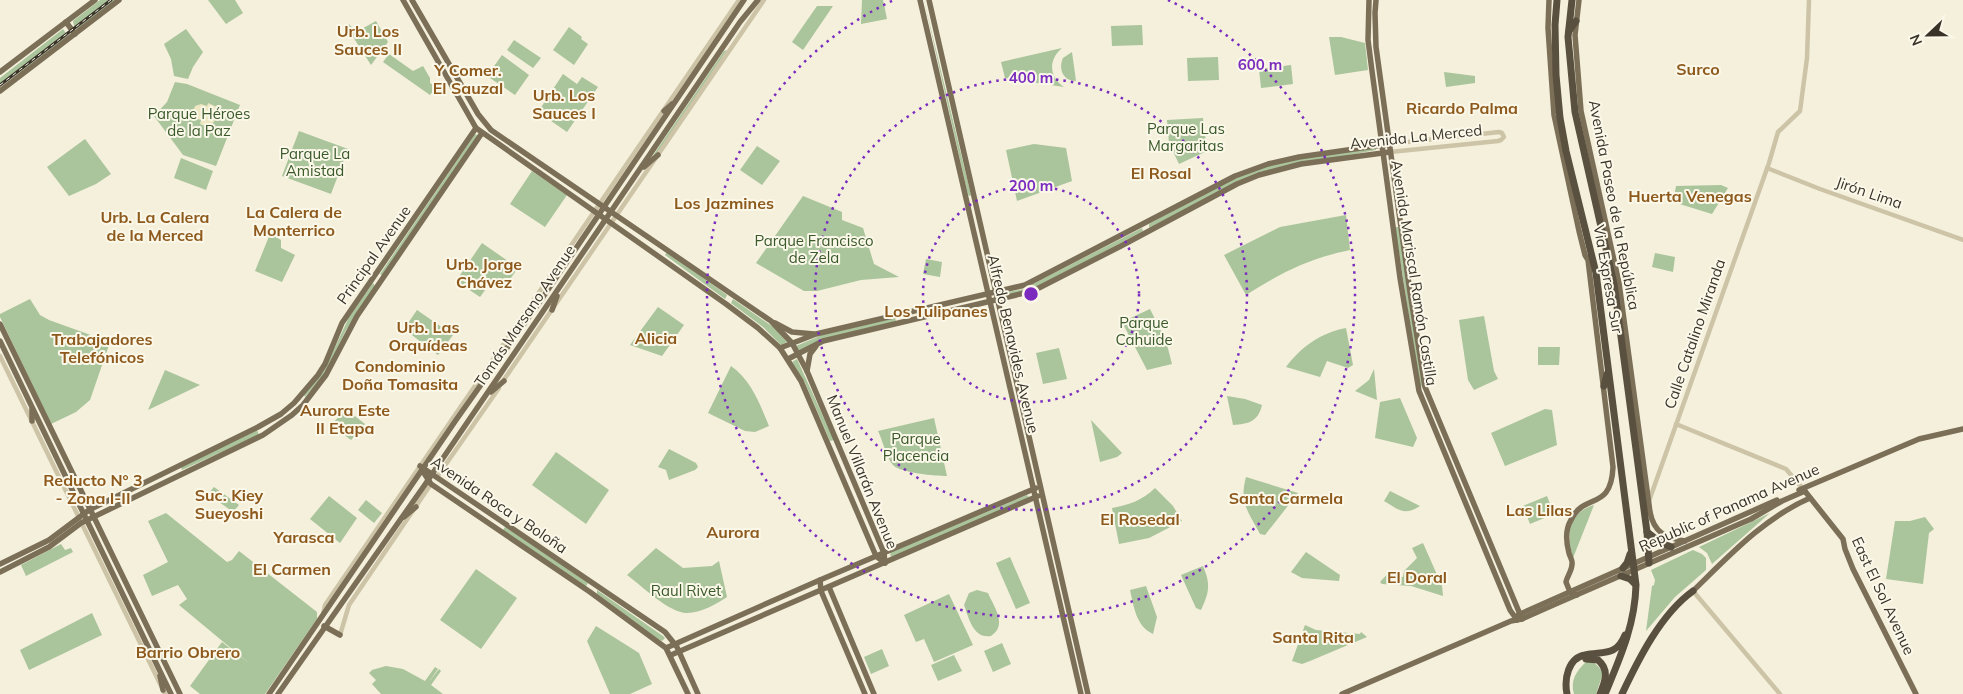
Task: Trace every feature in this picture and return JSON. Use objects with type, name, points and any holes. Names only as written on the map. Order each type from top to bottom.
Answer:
[{"type":"highway","name":"Via Expresa Sur","points":[[1557,0],[1555,25],[1560,118],[1596,273],[1634,567],[1635,602]]},
{"type":"highway","name":"Via Expresa Sur","points":[[1572,0],[1569,31],[1575,112],[1614,284],[1646,505],[1649,560]]},
{"type":"highway","points":[[1569,31],[1576,20]]},
{"type":"highway","points":[[1550,70],[1557,84]]},
{"type":"highway","points":[[1625,365],[1633,381]]},
{"type":"highway","points":[[1604,386],[1609,368]]},
{"type":"highway","points":[[1648,532],[1660,542],[1671,547]]},
{"type":"highway","points":[[1631,549],[1622,572],[1636,586]]},
{"type":"highway","points":[[1622,694],[1649,640],[1670,614],[1694,591]]},
{"type":"highway","points":[[1567,694],[1566,677],[1572,664],[1582,656],[1606,653],[1618,646],[1624,637],[1635,602]]},
{"type":"highway","points":[[1605,694],[1625,646],[1633,618],[1635,602]]},
{"type":"highway","points":[[1627,694],[1649,640]]},
{"type":"highway","points":[[1571,694],[1570,682],[1572,672],[1580,662],[1588,658],[1599,662],[1605,670],[1605,680],[1600,694]]},
{"type":"main road","points":[[0,72],[94,0]]},
{"type":"main road","points":[[0,91],[119,0]]},
{"type":"main road","name":"Manuel Villarán Avenue","points":[[403,0],[474,130],[609,221],[758,328],[780,348],[801,381],[876,556],[885,563]]},
{"type":"main road","name":"Manuel Villarán Avenue","points":[[412,0],[484,123],[601,206],[772,321],[792,343],[807,371],[884,553],[885,563]]},
{"type":"main road","name":"Tomás Marsano Avenue","points":[[269,694],[422,468],[541,300],[596,213],[744,0]]},
{"type":"main road","name":"Tomás Marsano Avenue","points":[[278,694],[395,525],[434,475],[559,288],[609,221],[637,173],[740,22],[758,0]]},
{"type":"main road","name":"Alfredo Benavides Avenue","points":[[920,0],[1081,694]]},
{"type":"main road","name":"Alfredo Benavides Avenue","points":[[929,0],[1088,694]]},
{"type":"main road","name":"Avenida Mariscal Ramón Castilla","points":[[1369,0],[1368,37],[1392,224],[1419,391],[1484,549],[1503,593],[1517,618]]},
{"type":"main road","name":"Avenida Mariscal Ramón Castilla","points":[[1376,0],[1376,37],[1390,152],[1425,387],[1510,590],[1517,618]]},
{"type":"main road","points":[[1549,0],[1548,28],[1554,115],[1560,150],[1581,239],[1588,260],[1613,475],[1609,488],[1602,497],[1582,506],[1576,511],[1568,524],[1567,542],[1572,564],[1566,582],[1570,592],[1577,595]]},
{"type":"main road","name":"Avenida Paseo de la República","points":[[1579,0],[1575,34],[1581,111],[1620,283],[1633,381],[1646,505],[1652,521],[1659,532],[1670,538],[1685,541]]},
{"type":"main road","points":[[66,22],[74,34]]},
{"type":"main road","points":[[1368,37],[1376,37]]},
{"type":"main road","points":[[664,111],[677,99]]},
{"type":"main road","name":"Principal Avenue","points":[[68,529],[84,513],[272,419],[299,398],[325,364],[342,322],[474,130]]},
{"type":"main road","name":"Principal Avenue","points":[[68,529],[263,435],[285,421],[304,403],[326,375],[357,316],[481,135]]},
{"type":"main road","name":"Avenida La Merced","points":[[816,334],[1025,285],[1235,176],[1268,164],[1299,157],[1389,144]]},
{"type":"main road","name":"Avenida La Merced","points":[[788,359],[823,342],[1033,291],[1237,184],[1259,175],[1294,166],[1390,152]]},
{"type":"main road","points":[[637,173],[658,155]]},
{"type":"main road","points":[[966,199],[974,197]]},
{"type":"main road","points":[[1392,224],[1400,222]]},
{"type":"main road","points":[[659,257],[665,249]]},
{"type":"main road","points":[[552,310],[559,288]]},
{"type":"main road","points":[[897,316],[899,323]]},
{"type":"main road","points":[[772,321],[792,332],[816,334]]},
{"type":"main road","points":[[0,324],[87,521],[171,694]]},
{"type":"main road","points":[[780,348],[816,334]]},
{"type":"main road","points":[[0,341],[84,513]]},
{"type":"main road","points":[[807,371],[811,352],[823,342]]},
{"type":"main road","points":[[484,398],[504,381]]},
{"type":"main road","points":[[299,398],[304,403]]},
{"type":"main road","points":[[32,406],[32,421]]},
{"type":"main road","name":"Republic of Panama Avenue","points":[[1649,560],[1671,547],[1919,439],[1963,429]]},
{"type":"main road","name":"Avenida Roca y Boloña","points":[[422,468],[668,635],[675,643],[698,694]]},
{"type":"main road","name":"Avenida Roca y Boloña","points":[[422,468],[429,482],[590,592],[666,648],[688,694]]},
{"type":"main road","points":[[666,648],[820,580],[1040,487]]},
{"type":"main road","name":"Republic of Panama Avenue","points":[[1517,618],[1570,592],[1751,519],[1804,490]]},
{"type":"main road","name":"East El Sol Avenue","points":[[1804,490],[1843,539],[1853,569],[1916,694]]},
{"type":"main road","points":[[671,655],[1042,495]]},
{"type":"main road","points":[[1694,591],[1763,526],[1785,511],[1810,498]]},
{"type":"main road","points":[[395,525],[416,507]]},
{"type":"main road","points":[[87,521],[180,694]]},
{"type":"main road","points":[[0,564],[37,549],[49,547],[68,529]]},
{"type":"main road","points":[[366,546],[373,543]]},
{"type":"main road","points":[[1484,549],[1491,546]]},
{"type":"main road","points":[[0,572],[37,549]]},
{"type":"main road","name":"Republic of Panama Avenue","points":[[1342,694],[1517,618],[1577,595],[1622,572]]},
{"type":"main road","points":[[361,575],[361,587]]},
{"type":"main road","points":[[820,580],[821,591],[865,694]]},
{"type":"main road","points":[[829,587],[874,694]]},
{"type":"main road","points":[[329,607],[336,590]]},
{"type":"main road","points":[[1503,593],[1510,590]]},
{"type":"main road","points":[[324,626],[340,635]]},
{"type":"main road","points":[[661,644],[667,642],[668,635],[685,639]]},
{"type":"main road","points":[[685,639],[683,646],[689,648]]},
{"type":"main road","points":[[674,663],[678,658],[683,659],[689,648]]},
{"type":"main road","points":[[158,667],[164,692]]},
{"type":"main road","points":[[166,684],[173,680]]},
{"type":"street","name":"Tomás Marsano Avenue","points":[[653,131],[664,111],[740,0]]},
{"type":"street","name":"Tomás Marsano Avenue","points":[[613,214],[658,155],[764,0]]},
{"type":"street","name":"Calle Catalino Miranda","points":[[1646,505],[1767,168],[1778,132],[1800,111],[1807,58],[1809,0]]},
{"type":"street","name":"Avenida La Merced","points":[[1389,144],[1502,133],[1504,137],[1501,140],[1494,141],[1390,152]]},
{"type":"street","points":[[1437,139],[1438,147]]},
{"type":"street","points":[[1494,141],[1494,149]]},
{"type":"street","name":"Jirón Lima","points":[[1767,168],[1963,240]]},
{"type":"street","name":"Tomás Marsano Avenue","points":[[434,475],[504,381],[609,221]]},
{"type":"street","points":[[0,356],[32,421],[84,513]]},
{"type":"street","points":[[1676,424],[1786,469],[1804,490]]},
{"type":"street","name":"Tomás Marsano Avenue","points":[[323,616],[325,605],[422,468]]},
{"type":"street","name":"Tomás Marsano Avenue","points":[[340,635],[349,604],[416,507],[429,482]]},
{"type":"street","points":[[87,521],[164,692]]},
{"type":"street","points":[[1694,591],[1780,694]]},
{"type":"green space","points":[[100,0],[115,0],[77,29],[73,21]]},
{"type":"green space","points":[[208,0],[235,0],[243,13],[226,24]]},
{"type":"green space","points":[[862,0],[883,0],[887,19],[861,24]]},
{"type":"green space","points":[[924,0],[971,195],[970,196],[968,195]]},
{"type":"green space","points":[[817,6],[833,6],[803,50],[792,42]]},
{"type":"green space","points":[[376,21],[388,42],[371,65],[346,26],[349,24],[356,32]]},
{"type":"green space","points":[[1142,25],[1143,45],[1112,46],[1111,26]]},
{"type":"green space","points":[[569,27],[588,44],[574,65],[553,50]]},
{"type":"green space","points":[[63,29],[68,36],[0,87],[0,78]]},
{"type":"green space","points":[[186,29],[203,52],[188,79],[174,76],[171,59],[164,44]]},
{"type":"green space","points":[[1329,37],[1341,37],[1365,43],[1368,70],[1335,75]]},
{"type":"green space","points":[[514,40],[541,58],[533,68],[507,50]]},
{"type":"green space","points":[[1062,48],[1054,58],[1052,68],[1055,78],[1064,87],[1005,78],[1001,62]]},
{"type":"green space","points":[[727,50],[658,154],[650,160],[724,51]]},
{"type":"green space","points":[[1072,52],[1076,81],[1065,77],[1061,70],[1063,58]]},
{"type":"green space","points":[[389,54],[413,71],[423,66],[430,78],[430,83],[436,87],[430,95],[383,62]]},
{"type":"green space","points":[[502,55],[529,75],[515,95],[487,76]]},
{"type":"green space","points":[[1218,57],[1219,80],[1188,81],[1187,58]]},
{"type":"green space","points":[[1291,65],[1293,84],[1261,88],[1259,69]]},
{"type":"green space","points":[[1444,72],[1475,76],[1475,83],[1446,87]]},
{"type":"green space","points":[[563,74],[577,84],[582,77],[598,87],[567,132],[538,112]]},
{"type":"green space","name":"Parque Héroes de la Paz","points":[[175,82],[187,84],[240,105],[216,166],[183,155],[154,116],[167,102]]},
{"type":"green space","name":"Parque Las Margaritas","points":[[1203,118],[1207,151],[1179,164],[1169,143],[1167,120]]},
{"type":"green space","name":"Parque La Amistad","points":[[299,131],[348,149],[331,194],[282,176]]},
{"type":"green space","points":[[475,134],[478,136],[383,276],[380,274]]},
{"type":"green space","points":[[85,139],[111,174],[96,184],[69,196],[47,167]]},
{"type":"green space","points":[[1034,144],[1066,148],[1072,181],[1017,201],[1006,150]]},
{"type":"green space","points":[[757,146],[780,161],[762,185],[740,170]]},
{"type":"green space","points":[[1376,148],[1376,150],[1260,172],[1149,228],[1149,224],[1203,194],[1259,169],[1302,158]]},
{"type":"green space","points":[[181,158],[213,171],[206,190],[174,178]]},
{"type":"green space","points":[[532,171],[567,195],[545,227],[510,204]]},
{"type":"green space","points":[[1721,185],[1728,188],[1712,214],[1673,202],[1676,186]]},
{"type":"green space","name":"Parque Francisco de Zela","points":[[803,196],[842,212],[842,220],[863,228],[874,264],[899,277],[861,280],[817,291],[804,291],[756,263]]},
{"type":"green space","points":[[1346,215],[1350,250],[1296,267],[1246,295],[1224,255],[1280,227]]},
{"type":"green space","points":[[1395,227],[1399,227],[1423,386],[1420,387]]},
{"type":"green space","points":[[1142,228],[1143,231],[1040,286],[1002,297],[1003,293],[1023,289]]},
{"type":"green space","points":[[270,234],[281,240],[281,248],[295,255],[282,282],[255,271]]},
{"type":"green space","points":[[482,243],[518,268],[506,285],[494,278],[480,297],[456,281]]},
{"type":"green space","points":[[667,252],[727,295],[725,299],[665,255]]},
{"type":"green space","points":[[1655,253],[1675,257],[1673,272],[1652,267]]},
{"type":"green space","points":[[926,259],[942,262],[940,277],[923,274]]},
{"type":"green space","points":[[373,283],[375,286],[345,332],[325,374],[305,397],[304,395],[324,371],[349,317]]},
{"type":"green space","points":[[30,299],[40,315],[49,320],[110,342],[90,400],[76,412],[51,424],[0,317],[0,314]]},
{"type":"green space","points":[[733,299],[776,329],[787,342],[781,345],[763,327],[731,303]]},
{"type":"green space","points":[[658,307],[684,325],[662,356],[630,345]]},
{"type":"green space","name":"Parque Cahuide","points":[[1150,309],[1166,341],[1172,364],[1147,370],[1122,322]]},
{"type":"green space","points":[[417,310],[453,335],[438,355],[404,329]]},
{"type":"green space","points":[[1484,316],[1494,371],[1498,379],[1474,390],[1468,380],[1459,320]]},
{"type":"green space","points":[[895,318],[896,321],[798,351],[796,346],[822,335]]},
{"type":"green space","points":[[1346,328],[1353,365],[1348,368],[1327,361],[1320,377],[1286,367],[1298,353],[1312,342],[1328,333]]},
{"type":"green space","points":[[1538,347],[1560,347],[1559,365],[1538,365]]},
{"type":"green space","points":[[1059,348],[1067,379],[1043,384],[1036,353]]},
{"type":"green space","points":[[797,359],[834,440],[830,441],[805,383],[792,362]]},
{"type":"green space","points":[[731,366],[749,385],[769,426],[755,432],[745,431],[708,413]]},
{"type":"green space","points":[[1374,369],[1377,400],[1355,391],[1369,380]]},
{"type":"green space","points":[[165,370],[200,385],[148,410]]},
{"type":"green space","points":[[1227,396],[1245,399],[1262,405],[1258,415],[1248,423],[1233,425]]},
{"type":"green space","points":[[1400,398],[1417,438],[1413,447],[1375,438],[1380,402]]},
{"type":"green space","points":[[346,409],[365,424],[351,440],[331,425]]},
{"type":"green space","points":[[1545,409],[1552,410],[1557,445],[1505,466],[1491,433]]},
{"type":"green space","name":"Parque Placencia","points":[[934,418],[947,476],[910,472],[893,465],[878,431]]},
{"type":"green space","points":[[1091,420],[1122,453],[1117,457],[1100,462]]},
{"type":"green space","points":[[257,430],[259,435],[182,470],[181,467]]},
{"type":"green space","points":[[669,449],[696,463],[698,467],[695,470],[669,480],[666,470],[658,467]]},
{"type":"green space","points":[[556,452],[609,490],[586,524],[532,485]]},
{"type":"green space","points":[[1246,477],[1298,493],[1265,535],[1260,534],[1246,507],[1244,486]]},
{"type":"green space","points":[[214,487],[239,505],[233,512],[208,494]]},
{"type":"green space","points":[[1155,488],[1173,506],[1182,521],[1149,538],[1119,544],[1112,508],[1146,496]]},
{"type":"green space","points":[[1390,491],[1420,506],[1410,511],[1398,509],[1384,501]]},
{"type":"green space","points":[[1027,495],[1029,497],[1015,504],[892,557],[890,555],[891,552]]},
{"type":"green space","points":[[329,496],[357,518],[340,543],[310,519]]},
{"type":"green space","points":[[1547,496],[1554,514],[1530,524],[1523,506]]},
{"type":"green space","points":[[366,500],[382,513],[374,523],[358,510]]},
{"type":"green space","points":[[1594,505],[1573,558],[1570,541],[1571,526],[1579,513]]},
{"type":"green space","points":[[166,513],[227,562],[232,560],[239,551],[317,612],[317,619],[265,694],[200,694],[190,686],[222,642],[250,664],[179,605],[187,599],[178,585],[152,596],[143,575],[168,562],[148,521]]},
{"type":"green space","points":[[1770,513],[1712,564],[1707,553],[1699,547]]},
{"type":"green space","points":[[1925,517],[1934,529],[1929,533],[1923,584],[1886,579],[1895,521],[1910,521]]},
{"type":"green space","points":[[505,527],[588,583],[585,588],[503,530]]},
{"type":"green space","points":[[1423,543],[1442,586],[1443,596],[1411,586],[1382,584],[1380,582],[1391,570],[1397,576],[1403,577],[1404,571],[1417,558],[1412,548]]},
{"type":"green space","points":[[61,544],[65,550],[71,548],[73,552],[26,576],[21,565]]},
{"type":"green space","name":"Raul Rivet","points":[[656,548],[683,568],[712,566],[719,561],[727,597],[708,608],[692,613],[680,612],[664,604],[627,575]]},
{"type":"green space","points":[[1693,550],[1706,558],[1706,570],[1675,597],[1646,631],[1652,586],[1655,580],[1651,570]]},
{"type":"green space","points":[[1306,552],[1340,575],[1339,581],[1302,578],[1291,572]]},
{"type":"green space","points":[[1010,557],[1030,603],[1016,609],[996,563]]},
{"type":"green space","points":[[1203,566],[1208,588],[1201,610],[1196,608],[1181,575]]},
{"type":"green space","points":[[476,569],[517,598],[481,649],[440,620]]},
{"type":"green space","points":[[1146,586],[1157,617],[1153,634],[1147,631],[1139,621],[1130,590]]},
{"type":"green space","points":[[597,590],[665,638],[662,641],[658,639],[597,594]]},
{"type":"green space","points":[[977,590],[988,593],[998,616],[999,627],[991,636],[985,636],[976,631],[964,605],[969,593]]},
{"type":"green space","points":[[949,594],[973,645],[934,662],[924,639],[916,642],[904,615]]},
{"type":"green space","points":[[92,613],[102,635],[29,670],[20,650]]},
{"type":"green space","points":[[1305,625],[1316,630],[1360,634],[1361,632],[1367,637],[1302,664],[1292,661]]},
{"type":"green space","points":[[596,626],[639,653],[652,684],[630,694],[610,694],[587,641]]},
{"type":"green space","points":[[1002,643],[1011,664],[993,672],[984,651]]},
{"type":"green space","points":[[882,649],[889,666],[871,674],[864,657]]},
{"type":"green space","points":[[954,655],[962,671],[938,681],[931,665]]},
{"type":"green space","points":[[1586,662],[1594,663],[1603,673],[1596,694],[1574,694],[1573,681],[1579,669]]},
{"type":"green space","points":[[386,666],[403,669],[425,681],[435,667],[438,669],[428,683],[439,669],[441,671],[431,685],[443,694],[381,694],[372,684],[376,680],[369,673],[372,670]]},
{"type":"shaded area","points":[[208,103],[217,107],[217,111],[214,122],[207,127],[200,124],[201,120],[195,118],[193,112],[195,106],[201,104],[207,106]]},
{"type":"railway","points":[[0,85],[111,0]]},
{"type":"district","name":"Urb. Los Sauces II","points":[[368,40]]},
{"type":"district","name":"Surco","points":[[1698,69]]},
{"type":"district","name":"Y Comer. El Sauzal","points":[[468,79]]},
{"type":"district","name":"Urb. Los Sauces I","points":[[564,104]]},
{"type":"district","name":"Ricardo Palma","points":[[1462,108]]},
{"type":"district","name":"El Rosal","points":[[1161,173]]},
{"type":"district","name":"Huerta Venegas","points":[[1690,196]]},
{"type":"district","name":"Los Jazmines","points":[[724,203]]},
{"type":"district","name":"La Calera de Monterrico","points":[[294,221]]},
{"type":"district","name":"Urb. La Calera de la Merced","points":[[155,226]]},
{"type":"district","name":"Urb. Jorge Chávez","points":[[484,273]]},
{"type":"district","name":"Los Tulipanes","points":[[936,311]]},
{"type":"district","name":"Urb. Las Orquídeas","points":[[428,336]]},
{"type":"district","name":"Alicia","points":[[656,338]]},
{"type":"district","name":"Trabajadores Telefónicos","points":[[102,348]]},
{"type":"district","name":"Condominio Doña Tomasita","points":[[400,375]]},
{"type":"district","name":"Aurora Este II Etapa","points":[[345,419]]},
{"type":"district","name":"Reducto N° 3 - Zona I-II","points":[[93,489]]},
{"type":"district","name":"Santa Carmela","points":[[1286,498]]},
{"type":"district","name":"Suc. Kiey Sueyoshi","points":[[229,504]]},
{"type":"district","name":"Las Lilas","points":[[1539,510]]},
{"type":"district","name":"El Rosedal","points":[[1140,519]]},
{"type":"district","name":"Aurora","points":[[733,532]]},
{"type":"district","name":"Yarasca","points":[[304,537]]},
{"type":"district","name":"El Carmen","points":[[292,569]]},
{"type":"district","name":"El Doral","points":[[1417,577]]},
{"type":"district","name":"Santa Rita","points":[[1313,637]]},
{"type":"district","name":"Barrio Obrero","points":[[188,652]]}]
